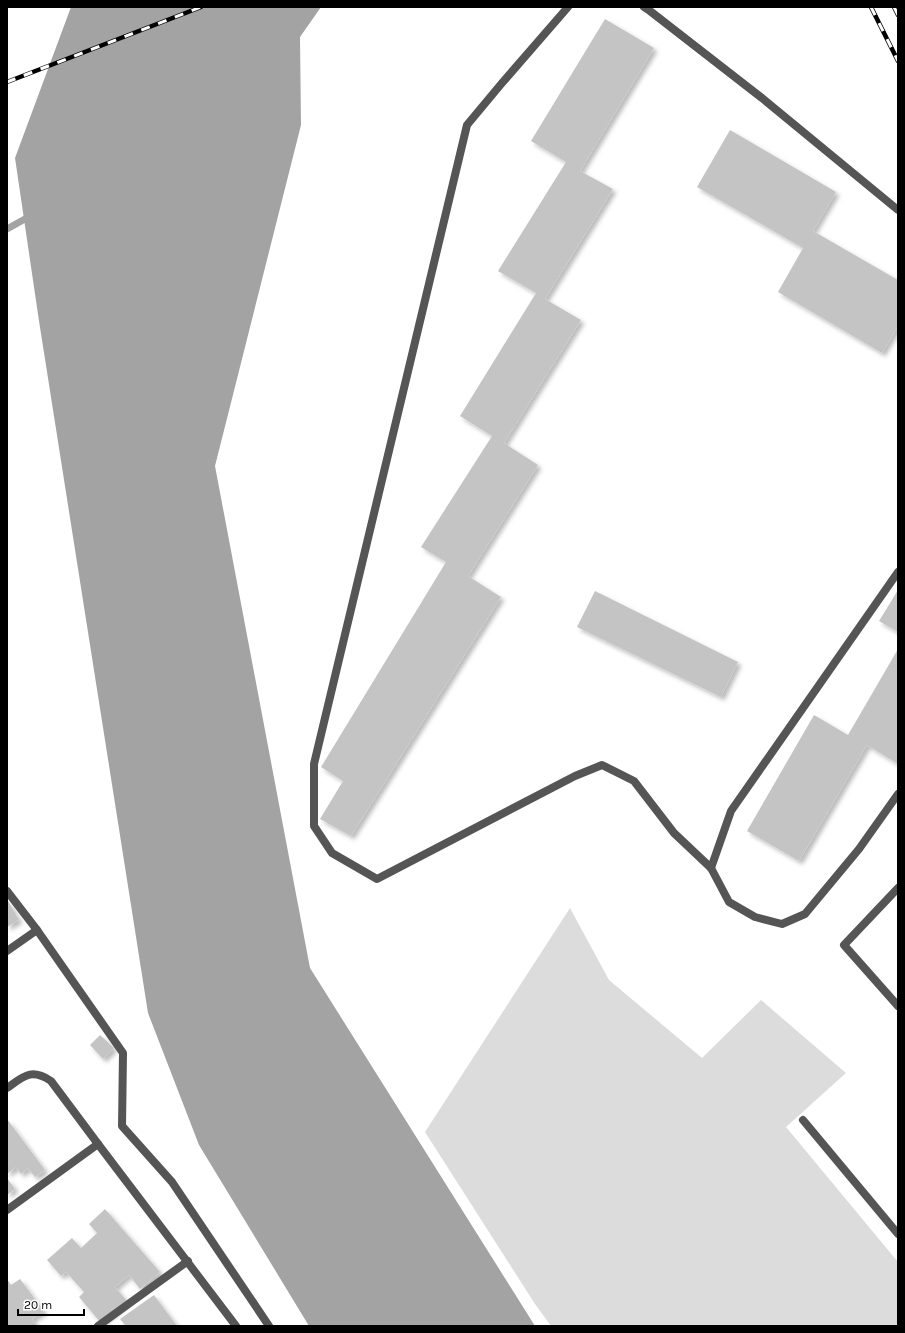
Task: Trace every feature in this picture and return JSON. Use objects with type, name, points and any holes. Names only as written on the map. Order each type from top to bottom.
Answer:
[{"type":"street","points":[[568,7],[467,125],[314,764],[314,826],[332,852],[377,879],[575,776],[602,765],[634,780],[674,833],[711,868],[729,902],[755,917],[782,924],[805,914],[859,849],[898,794]]},
{"type":"street","points":[[644,7],[762,98],[898,210]]},
{"type":"street","points":[[711,868],[731,811],[898,572]]},
{"type":"street","points":[[898,888],[844,945],[898,1006]]},
{"type":"street","points":[[7,891],[123,1053],[122,1126],[172,1182],[269,1326]]},
{"type":"street","points":[[7,951],[36,930]]},
{"type":"street","points":[[7,1088],[25,1075],[34,1073],[51,1081],[236,1326]]},
{"type":"street","points":[[804,1120],[898,1234]]},
{"type":"street","points":[[7,1210],[98,1144]]},
{"type":"street","points":[[98,1326],[188,1261]]},
{"type":"shaded area","points":[[71,7],[321,7],[300,37],[301,125],[215,466],[310,968],[535,1326],[309,1326],[199,1145],[148,1013],[39,321],[15,158]]},
{"type":"shaded area","points":[[570,908],[609,980],[702,1058],[761,1000],[846,1073],[786,1127],[898,1262],[898,1326],[551,1326],[535,1304],[425,1132]]},
{"type":"building","points":[[605,19],[654,48],[580,171],[613,189],[545,299],[581,320],[504,443],[538,465],[468,576],[501,597],[351,836],[320,819],[343,781],[321,767],[446,562],[421,547],[492,436],[460,416],[536,293],[498,271],[566,162],[531,141]]},
{"type":"building","points":[[730,130],[836,192],[813,231],[898,280],[898,326],[882,353],[778,292],[803,248],[697,187]]},
{"type":"building","points":[[898,590],[898,632],[879,621]]},
{"type":"building","points":[[595,591],[738,662],[721,697],[577,627]]},
{"type":"building","points":[[898,649],[898,764],[867,745],[799,861],[747,831],[814,715],[848,735]]},
{"type":"building","points":[[7,899],[19,920],[7,927]]},
{"type":"building","points":[[100,1035],[114,1048],[103,1059],[90,1045]]},
{"type":"building","points":[[7,1119],[45,1170],[35,1177],[28,1168],[21,1174],[16,1167],[7,1174]]},
{"type":"building","points":[[7,1178],[15,1189],[7,1195]]},
{"type":"building","points":[[105,1209],[160,1272],[140,1289],[129,1275],[115,1287],[127,1301],[101,1323],[79,1297],[84,1292],[66,1272],[61,1276],[47,1260],[72,1238],[81,1248],[97,1233],[89,1224]]},
{"type":"building","points":[[7,1279],[11,1285],[20,1279],[44,1311],[32,1319],[37,1326],[7,1326]]},
{"type":"building","points":[[154,1295],[177,1326],[124,1326],[125,1325],[120,1319]]},
{"type":"waterway","points":[[7,229],[32,215]]},
{"type":"railway","points":[[7,82],[201,7]]},
{"type":"railway","points":[[871,7],[898,61]]},
{"type":"railway","points":[[894,7],[898,15]]}]
